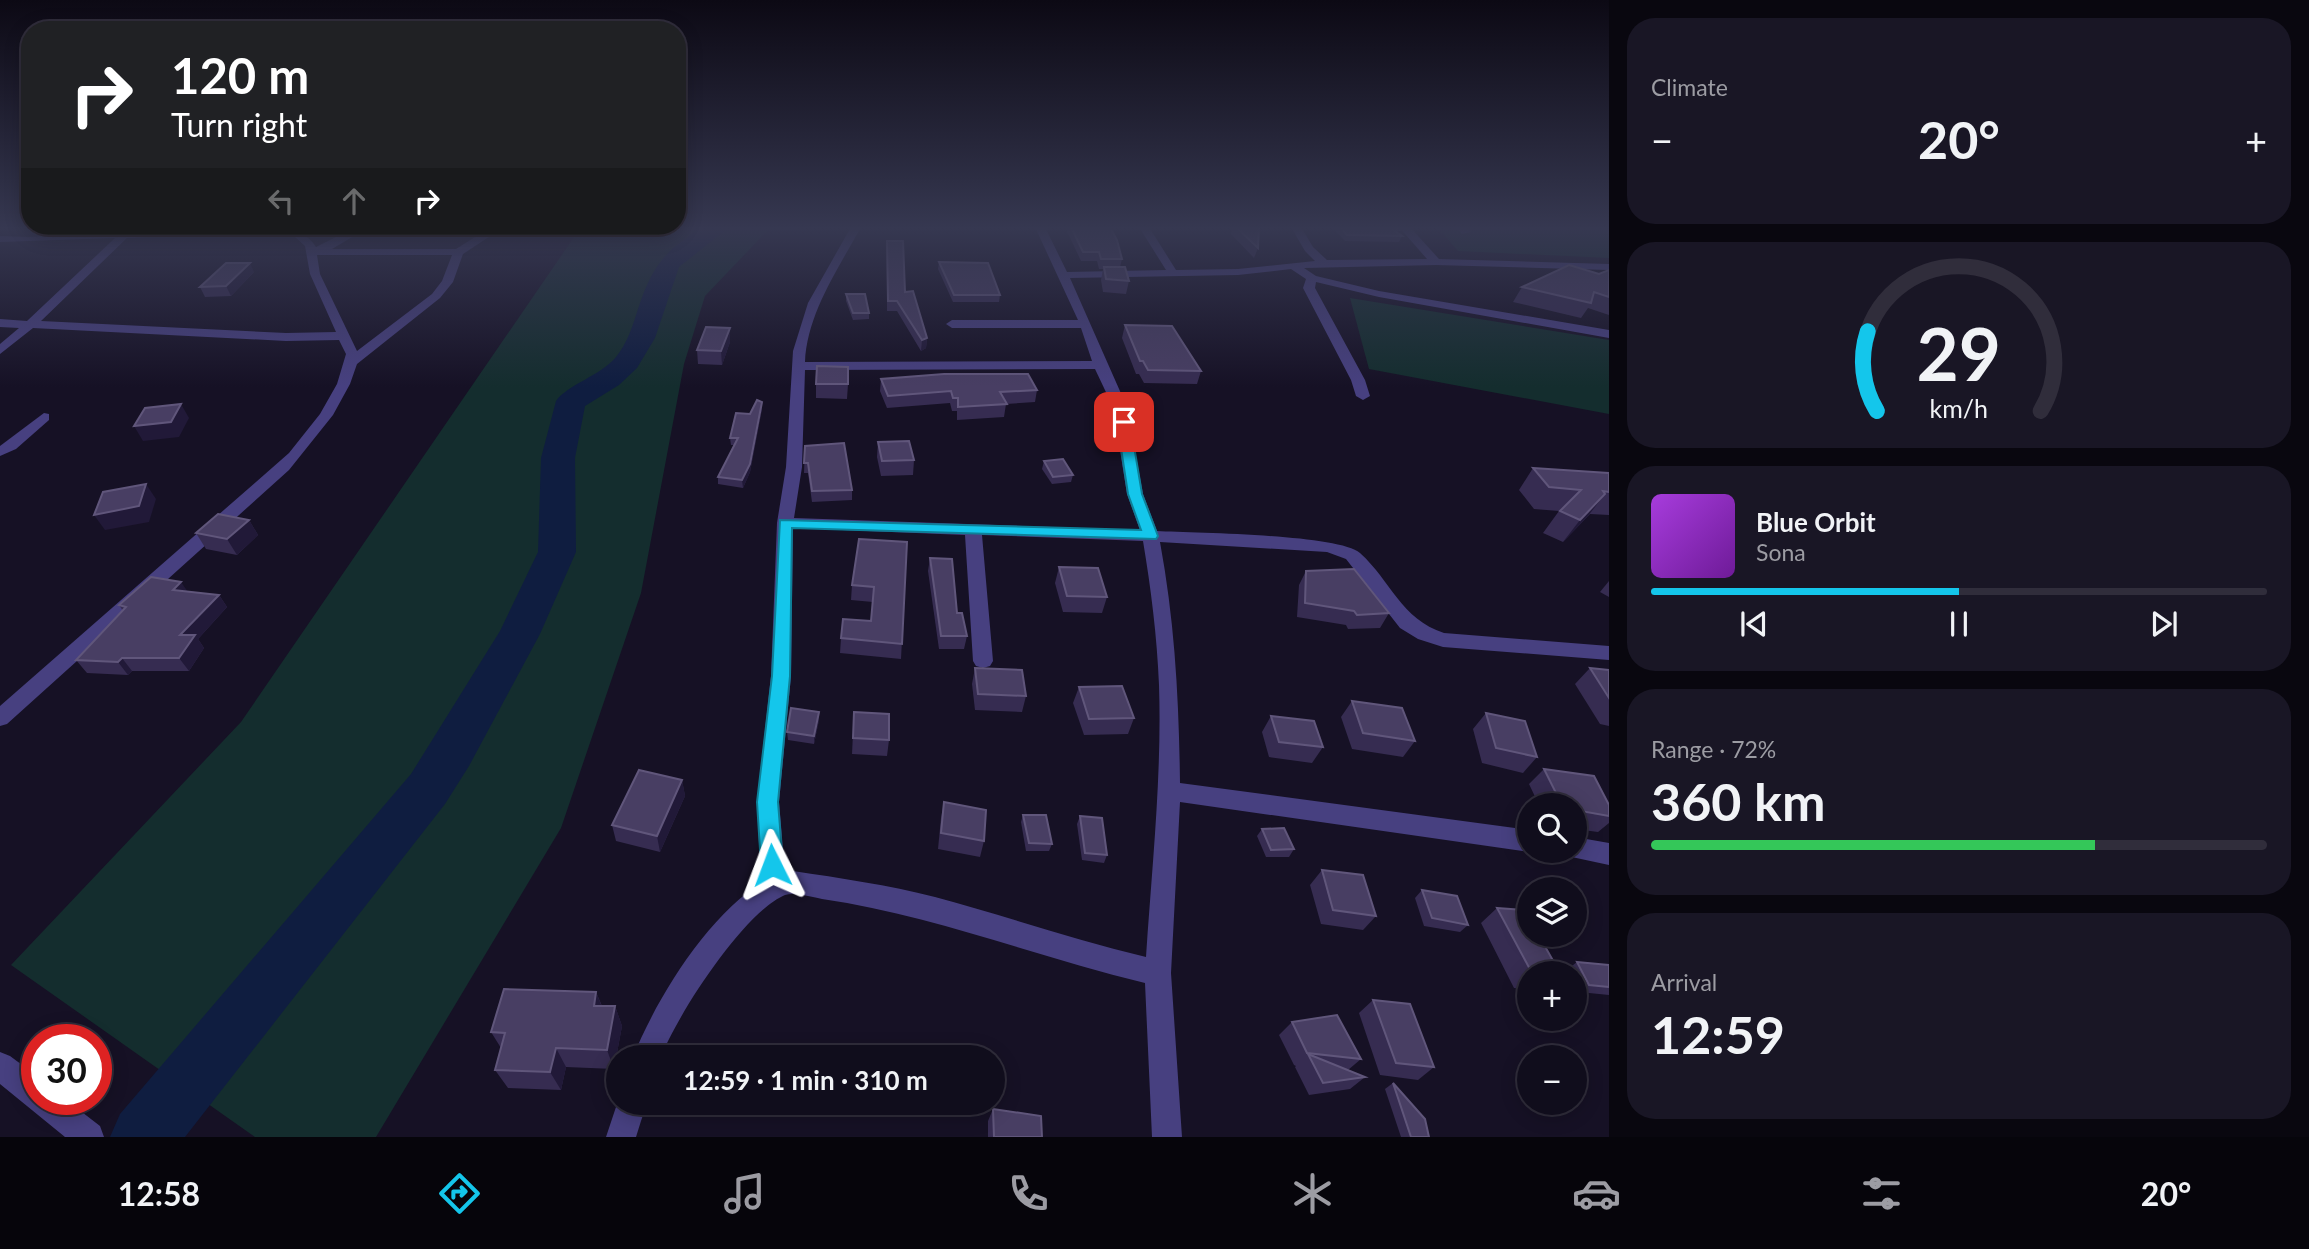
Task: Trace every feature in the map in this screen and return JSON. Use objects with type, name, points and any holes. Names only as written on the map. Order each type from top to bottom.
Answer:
[{"type":"street","points":[[0,349],[77,280]]},
{"type":"street","points":[[318,280],[342,336],[350,346],[352,361]]},
{"type":"street","points":[[0,718],[284,467],[321,423],[352,361],[403,324],[436,296],[448,280]]},
{"type":"street","points":[[827,280],[814,303],[804,331],[798,366],[794,467],[785,523],[781,676],[768,802],[772,865],[786,881],[861,893],[934,909],[1158,974]]},
{"type":"street","points":[[1064,280],[1086,324],[1100,365],[1120,407],[1135,494],[1151,536],[1164,620],[1169,685],[1169,791],[1158,974],[1167,1137]]},
{"type":"street","points":[[1311,280],[1309,288],[1358,380],[1363,396]]},
{"type":"street","points":[[1321,280],[1379,294],[1609,334]]},
{"type":"street","points":[[0,323],[286,337],[342,336]]},
{"type":"street","points":[[952,324],[1086,324]]},
{"type":"street","points":[[798,366],[1100,365]]},
{"type":"street","points":[[0,452],[11,446],[44,417]]},
{"type":"street","points":[[785,523],[1151,536],[1329,547],[1352,555],[1407,623],[1425,634],[1443,640],[1609,653]]},
{"type":"street","points":[[973,530],[984,661]]},
{"type":"street","points":[[1169,791],[1517,839]]},
{"type":"street","points":[[1587,850],[1609,854]]},
{"type":"street","points":[[652,1045],[703,956],[759,897],[786,881]]},
{"type":"street","points":[[0,1066],[21,1082]]},
{"type":"street","points":[[62,1115],[89,1137]]},
{"type":"street","points":[[621,1137],[628,1115]]},
{"type":"green space","points":[[545,280],[720,280],[705,296],[684,364],[641,593],[561,828],[376,1137],[255,1137],[112,1036],[112,1024],[95,1024],[11,965],[241,722]]},
{"type":"green space","points":[[1350,298],[1609,340],[1609,414],[1369,369]]},
{"type":"building","points":[[208,280],[232,280],[226,286],[200,287]]},
{"type":"building","points":[[888,280],[905,280],[905,292],[913,291],[927,338],[922,340],[897,301],[888,301]]},
{"type":"building","points":[[947,280],[994,280],[1000,295],[954,295]]},
{"type":"building","points":[[1537,280],[1609,280],[1609,297],[1594,292],[1591,303],[1522,287]]},
{"type":"building","points":[[846,294],[865,294],[869,313],[853,313]]},
{"type":"building","points":[[1125,325],[1172,326],[1201,371],[1148,370],[1143,361],[1140,361]]},
{"type":"building","points":[[706,327],[730,328],[721,351],[697,350]]},
{"type":"building","points":[[817,366],[848,367],[848,384],[816,384]]},
{"type":"building","points":[[944,374],[1028,374],[1037,390],[1000,392],[1007,404],[958,407],[958,398],[953,398],[951,391],[888,396],[881,379]]},
{"type":"building","points":[[757,400],[762,402],[750,464],[742,480],[718,477],[738,438],[730,438],[736,413],[750,414]]},
{"type":"building","points":[[181,404],[171,422],[134,426],[145,408]]},
{"type":"building","points":[[909,441],[914,460],[882,461],[878,442]]},
{"type":"building","points":[[844,443],[852,490],[812,491],[808,463],[804,463],[805,446]]},
{"type":"building","points":[[1063,459],[1073,475],[1053,477],[1044,461]]},
{"type":"building","points":[[1533,468],[1609,473],[1609,492],[1603,491],[1605,494],[1580,520],[1560,511],[1581,490],[1549,487]]},
{"type":"building","points":[[146,484],[139,506],[94,515],[103,492]]},
{"type":"building","points":[[218,514],[249,520],[227,539],[196,533]]},
{"type":"building","points":[[859,539],[907,542],[902,644],[841,638],[843,619],[871,621],[874,587],[852,585]]},
{"type":"building","points":[[930,558],[952,559],[957,613],[962,613],[967,636],[941,636]]},
{"type":"building","points":[[1059,567],[1098,568],[1107,597],[1067,596]]},
{"type":"building","points":[[1354,569],[1389,613],[1357,615],[1354,611],[1305,603],[1306,571]]},
{"type":"building","points":[[151,577],[181,582],[173,590],[219,595],[180,635],[195,635],[179,658],[122,658],[118,662],[76,660],[126,607],[119,605]]},
{"type":"building","points":[[975,668],[1022,670],[1026,696],[978,694]]},
{"type":"building","points":[[1590,668],[1609,670],[1609,698]]},
{"type":"building","points":[[1122,686],[1134,718],[1089,719],[1079,687]]},
{"type":"building","points":[[1352,701],[1402,708],[1415,741],[1363,733]]},
{"type":"building","points":[[791,708],[819,712],[814,736],[787,732]]},
{"type":"building","points":[[854,712],[889,714],[889,740],[853,738]]},
{"type":"building","points":[[1486,713],[1525,721],[1537,757],[1496,748]]},
{"type":"building","points":[[1271,716],[1314,721],[1323,747],[1279,742]]},
{"type":"building","points":[[1544,769],[1594,776],[1609,805],[1609,816],[1587,812],[1587,793],[1556,793]]},
{"type":"building","points":[[639,770],[682,780],[657,836],[612,825]]},
{"type":"building","points":[[944,802],[986,810],[984,841],[941,833]]},
{"type":"building","points":[[1023,815],[1046,815],[1052,844],[1029,843]]},
{"type":"building","points":[[1080,816],[1102,818],[1107,855],[1085,853]]},
{"type":"building","points":[[1284,828],[1294,849],[1271,850],[1262,829]]},
{"type":"building","points":[[1322,870],[1363,875],[1376,916],[1333,910]]},
{"type":"building","points":[[1422,890],[1457,896],[1468,925],[1432,918]]},
{"type":"building","points":[[1497,908],[1517,909],[1517,945]]},
{"type":"building","points":[[1518,947],[1545,947],[1553,961],[1526,961]]},
{"type":"building","points":[[1587,963],[1609,965],[1609,987],[1589,985]]},
{"type":"building","points":[[504,989],[596,992],[594,1006],[615,1006],[606,1050],[556,1048],[550,1072],[495,1070],[505,1033],[491,1032]]},
{"type":"building","points":[[1373,1000],[1410,1004],[1434,1067],[1396,1063]]},
{"type":"building","points":[[1337,1015],[1361,1059],[1307,1053],[1292,1022]]},
{"type":"building","points":[[1308,1054],[1365,1077],[1323,1083]]},
{"type":"building","points":[[1393,1083],[1425,1119],[1429,1137],[1411,1137]]},
{"type":"building","points":[[1005,1111],[1041,1116],[1042,1137],[994,1137],[993,1115],[1005,1115]]},
{"type":"waterway","points":[[143,1137],[428,789],[452,752],[519,634],[557,552],[558,458],[571,401],[598,387],[627,362],[641,338],[661,280]]},
{"type":"route","points":[[772,865],[768,802],[781,676],[785,523],[1151,536],[1135,494],[1124,422]]}]
